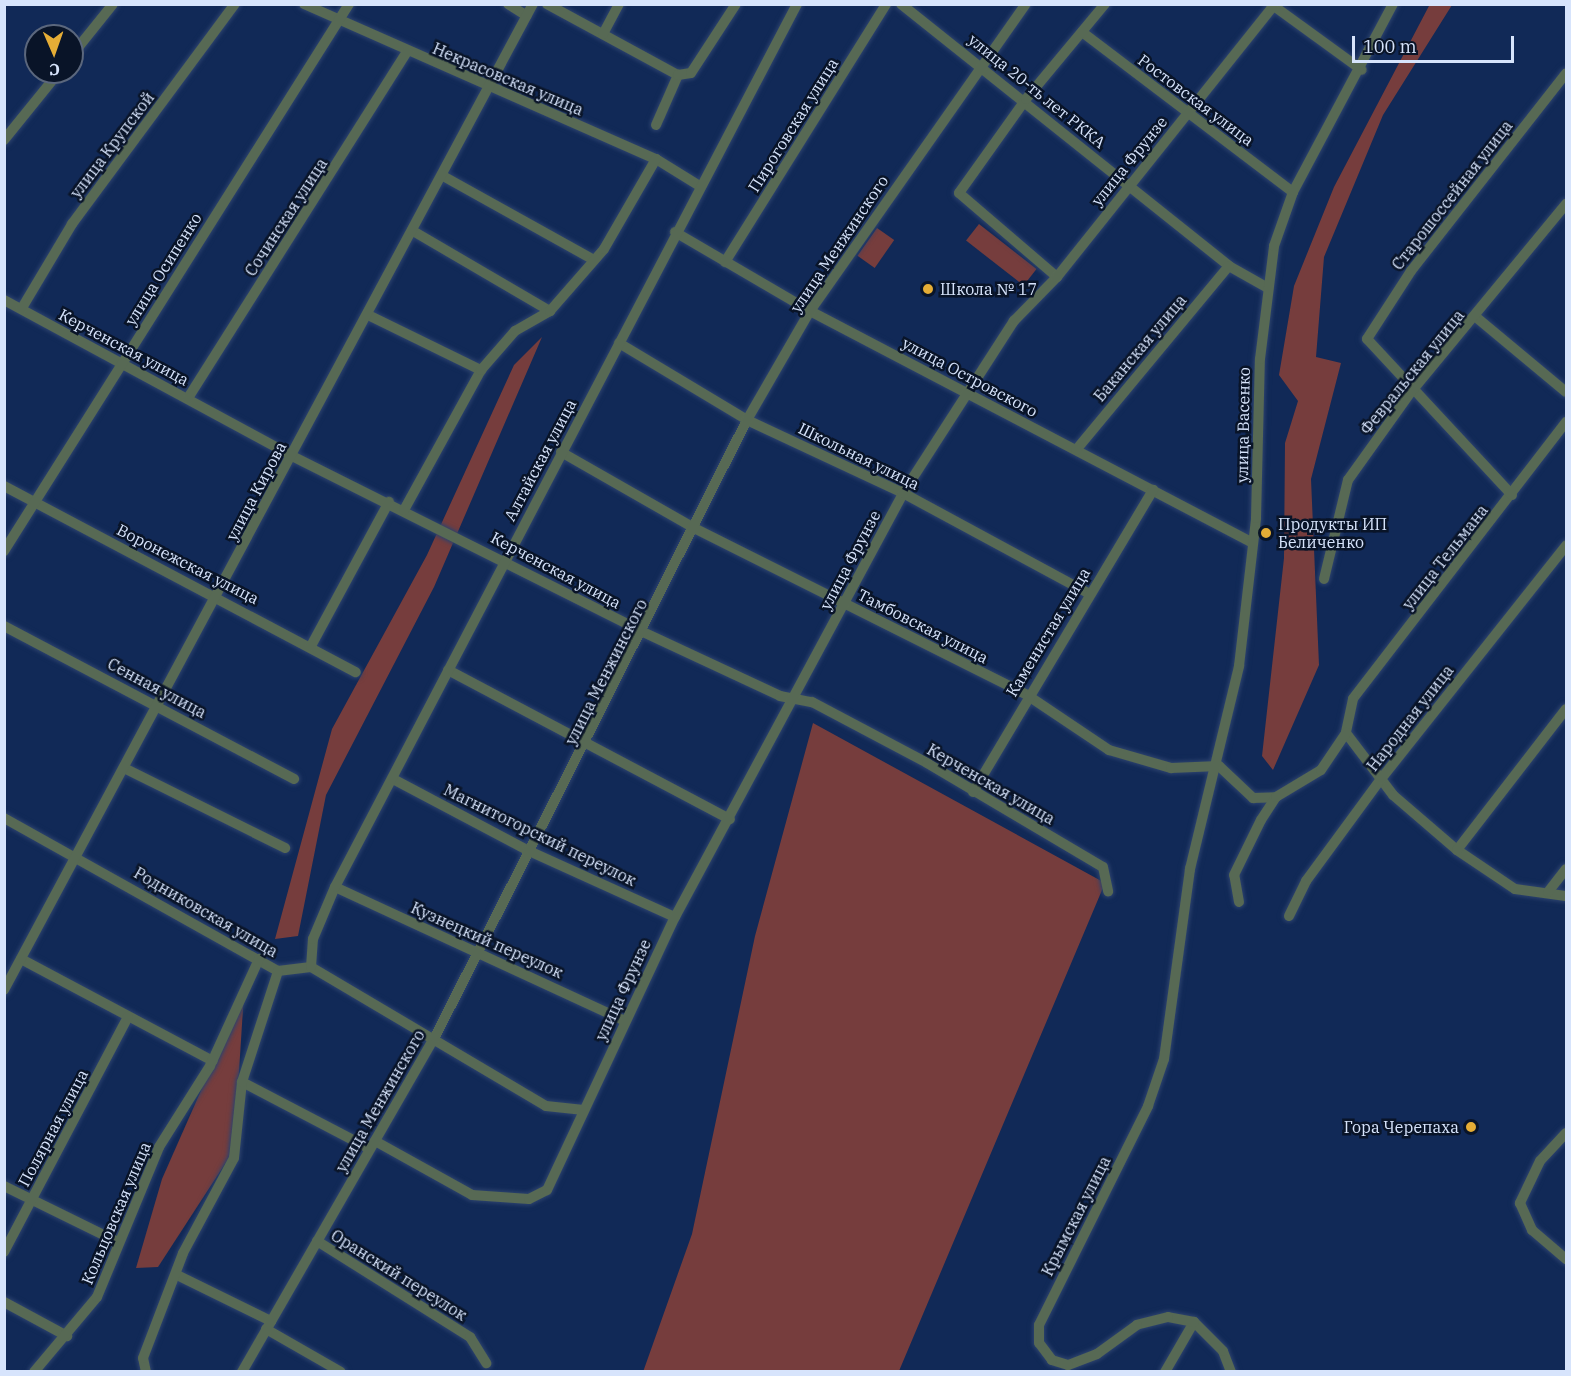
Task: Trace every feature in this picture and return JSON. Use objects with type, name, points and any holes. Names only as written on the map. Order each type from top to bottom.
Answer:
[{"type":"street","points":[[84,41],[113,4]]},
{"type":"street","name":"улица Крупской","points":[[22,308],[72,224],[235,4]]},
{"type":"street","name":"Некрасовская улица","points":[[304,4],[490,89],[656,159],[698,185]]},
{"type":"street","name":"улица Осипенко","points":[[4,551],[349,4]]},
{"type":"street","points":[[508,4],[527,16]]},
{"type":"street","name":"улица Кирова","points":[[4,990],[75,854],[159,704],[490,89],[533,4]]},
{"type":"street","points":[[547,4],[678,75],[691,73],[736,4]]},
{"type":"street","points":[[603,34],[619,4]]},
{"type":"street","name":"Алтайская улица","points":[[311,968],[313,939],[335,887],[393,779],[504,558],[619,343],[698,185],[796,4]]},
{"type":"street","name":"Пироговская улица","points":[[725,262],[886,4]]},
{"type":"street","name":"улица 20-ть лет РККА","points":[[901,4],[1026,99],[1229,266],[1268,288]]},
{"type":"street","name":"улица Менжинского","points":[[242,1371],[435,1037],[527,850],[586,742],[696,529],[747,420],[810,311],[1026,4]]},
{"type":"street","points":[[1057,277],[959,194],[1026,99],[1105,4]]},
{"type":"street","name":"улица Васенко","points":[[1190,868],[1213,765],[1239,666],[1253,543],[1260,359],[1275,246],[1293,192],[1362,70],[1393,4]]},
{"type":"street","points":[[1273,5],[1362,70]]},
{"type":"street","name":"улица Фрунзе","points":[[373,1145],[472,1195],[529,1199],[547,1190],[675,916],[796,699],[843,602],[903,494],[1014,321],[1057,277],[1273,5]]},
{"type":"street","name":"Ростовская улица","points":[[1082,32],[1293,192]]},
{"type":"street","name":"Сочинская улица","points":[[188,398],[407,51]]},
{"type":"street","name":"Старошоссейная улица","points":[[1411,392],[1367,339],[1412,271],[1566,73]]},
{"type":"street","points":[[658,121],[678,75]]},
{"type":"street","points":[[4,140],[49,84]]},
{"type":"street","points":[[404,510],[481,370],[515,331],[550,311],[592,259],[656,159]]},
{"type":"street","points":[[443,176],[569,244],[592,259]]},
{"type":"street","name":"Февральская улица","points":[[1324,579],[1348,480],[1411,392],[1476,317],[1566,204]]},
{"type":"street","points":[[413,231],[550,311]]},
{"type":"street","name":"улица Островского","points":[[675,232],[810,311],[1253,543]]},
{"type":"street","name":"Баканская улица","points":[[1076,450],[1229,266]]},
{"type":"street","name":"Керченская улица","points":[[4,300],[292,456],[504,558],[643,632],[796,699],[820,706],[1103,867],[1107,891]]},
{"type":"street","points":[[368,315],[481,370]]},
{"type":"street","points":[[1476,317],[1566,392]]},
{"type":"street","name":"Школьная улица","points":[[619,343],[747,420],[903,494],[1088,593]]},
{"type":"street","points":[[1411,392],[1512,495]]},
{"type":"street","name":"улица Тельмана","points":[[1346,733],[1348,711],[1566,422]]},
{"type":"street","name":"Тамбовская улица","points":[[561,452],[696,529],[1027,695],[1126,758],[1171,768],[1213,765]]},
{"type":"street","name":"Воронежская улица","points":[[4,486],[218,594],[356,672]]},
{"type":"street","name":"Каменистая улица","points":[[973,792],[1027,695],[1153,490]]},
{"type":"street","points":[[311,646],[389,502]]},
{"type":"street","name":"Народная улица","points":[[1289,916],[1306,881],[1381,779],[1566,546]]},
{"type":"street","name":"Сенная улица","points":[[4,626],[159,704],[294,779]]},
{"type":"street","points":[[448,670],[730,819]]},
{"type":"street","points":[[1457,850],[1566,709]]},
{"type":"street","points":[[1213,765],[1254,798],[1276,797],[1321,770],[1346,733],[1381,779],[1457,850],[1515,889],[1566,896]]},
{"type":"street","points":[[124,768],[285,848]]},
{"type":"street","name":"Магнитогорский переулок","points":[[393,779],[527,850],[675,916]]},
{"type":"street","points":[[1239,902],[1234,875],[1276,797]]},
{"type":"street","name":"Родниковская улица","points":[[4,818],[75,854],[278,970],[311,968]]},
{"type":"street","name":"Крымская улица","points":[[1190,868],[1164,1059],[1148,1106],[1039,1325],[1039,1343],[1052,1360],[1068,1365],[1097,1354],[1137,1325],[1168,1317],[1194,1322]]},
{"type":"street","points":[[1548,892],[1566,869]]},
{"type":"street","name":"Кузнецкий переулок","points":[[335,887],[625,1021]]},
{"type":"street","points":[[21,959],[213,1062]]},
{"type":"street","name":"Кольцовская улица","points":[[34,1371],[67,1336],[97,1297],[159,1147],[213,1062],[259,959]]},
{"type":"street","points":[[311,968],[435,1037],[546,1106],[584,1110]]},
{"type":"street","points":[[146,1371],[143,1358],[177,1275],[234,1158],[242,1082],[278,970]]},
{"type":"street","name":"Полярная улица","points":[[4,1252],[128,1017]]},
{"type":"street","points":[[242,1082],[373,1145]]},
{"type":"street","points":[[1566,1132],[1552,1145],[1528,1183],[1521,1214],[1566,1259]]},
{"type":"street","points":[[4,1186],[118,1242]]},
{"type":"street","name":"Оранский переулок","points":[[317,1241],[470,1337],[486,1363]]},
{"type":"street","points":[[177,1275],[268,1325],[341,1371]]},
{"type":"street","points":[[4,1302],[67,1336]]},
{"type":"street","points":[[1165,1371],[1194,1322],[1223,1351],[1231,1371]]},
{"type":"shaded area","points":[[1430,4],[1452,5],[1383,115],[1324,257],[1316,357],[1341,363],[1311,479],[1319,665],[1273,770],[1262,756],[1284,558],[1285,443],[1298,401],[1279,375],[1294,286],[1334,187]]},
{"type":"shaded area","points":[[979,224],[1037,269],[1024,285],[966,241]]},
{"type":"shaded area","points":[[877,228],[894,240],[875,268],[857,256]]},
{"type":"shaded area","points":[[542,337],[434,587],[326,795],[298,936],[275,939],[332,729],[427,555],[514,365]]},
{"type":"shaded area","points":[[813,723],[1105,883],[899,1371],[643,1372],[692,1234],[755,936]]},
{"type":"shaded area","points":[[244,993],[234,1150],[158,1267],[136,1268],[162,1179]]},
{"type":"place","name":"Школа № 17","points":[[928,289]]},
{"type":"place","name":"Продукты ИП Беличенко","points":[[1266,533]]},
{"type":"place","name":"Гора Черепаха","points":[[1471,1127]]}]
